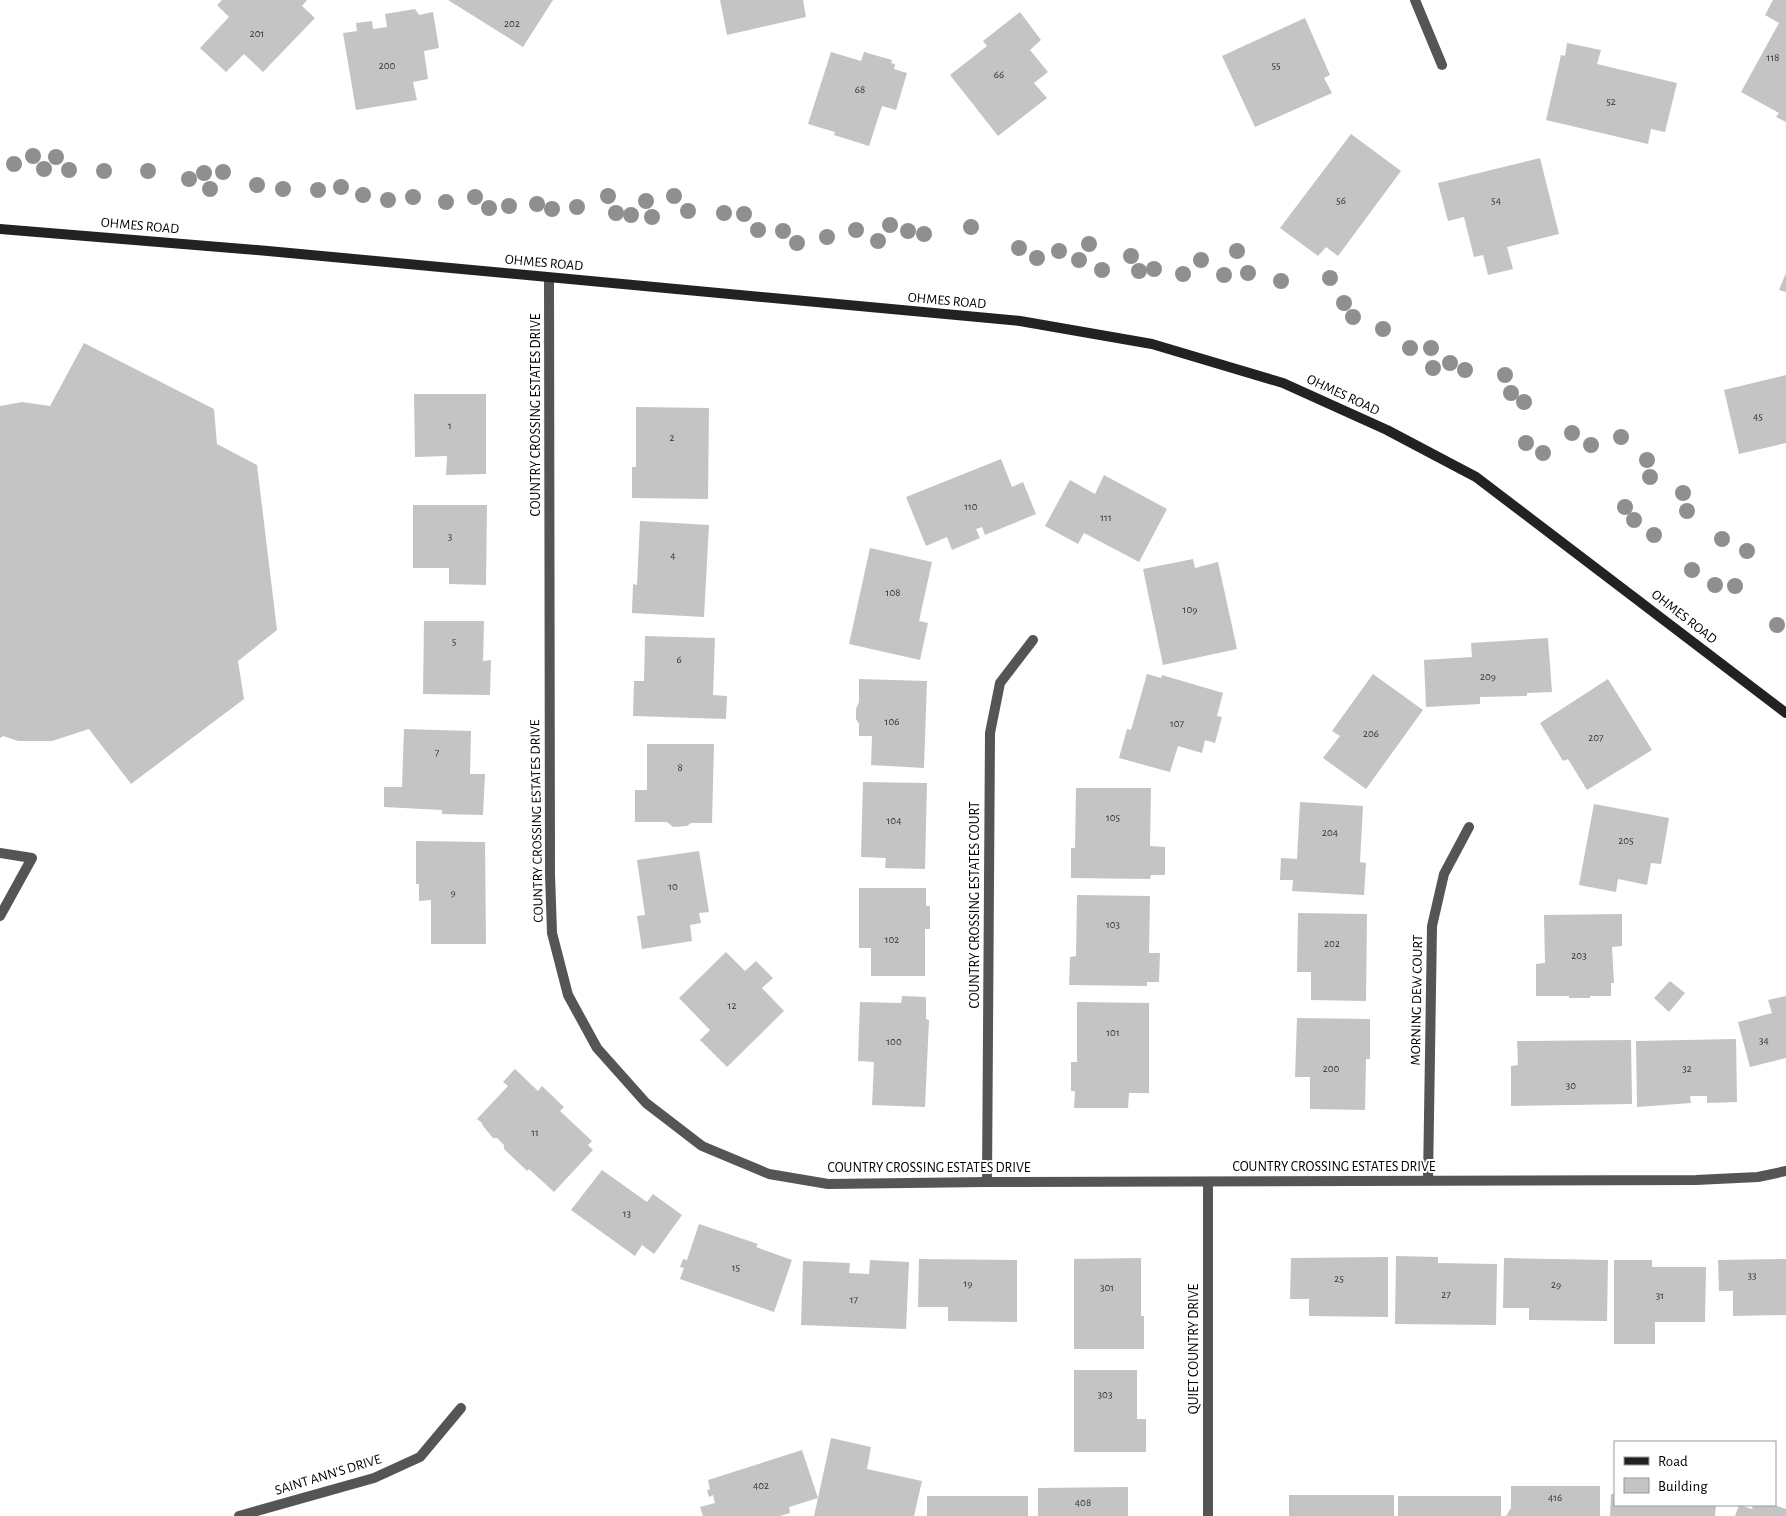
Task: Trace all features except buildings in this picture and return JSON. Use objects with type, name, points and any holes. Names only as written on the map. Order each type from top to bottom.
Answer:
[{"type":"main road","name":"OHMES ROAD","points":[[0,229],[248,249],[1020,321],[1152,344],[1283,383],[1386,430],[1476,477],[1786,713]]},
{"type":"street","points":[[1415,0],[1442,65]]},
{"type":"street","name":"COUNTRY CROSSING ESTATES DRIVE","points":[[549,278],[550,874],[552,933],[568,995],[597,1048],[646,1103],[702,1146],[769,1174],[828,1184],[1696,1180],[1758,1177],[1786,1171]]},
{"type":"street","name":"COUNTRY CROSSING ESTATES COURT","points":[[987,1182],[990,733],[1000,683],[1033,640]]},
{"type":"street","name":"MORNING DEW COURT","points":[[1428,1180],[1432,926],[1444,874],[1469,827]]},
{"type":"street","points":[[0,853],[32,858],[0,916]]},
{"type":"street","name":"QUIET COUNTRY DRIVE","points":[[1208,1182],[1208,1516]]},
{"type":"street","name":"SAINT ANN'S DRIVE","points":[[239,1516],[374,1478],[420,1457],[462,1408]]}]
